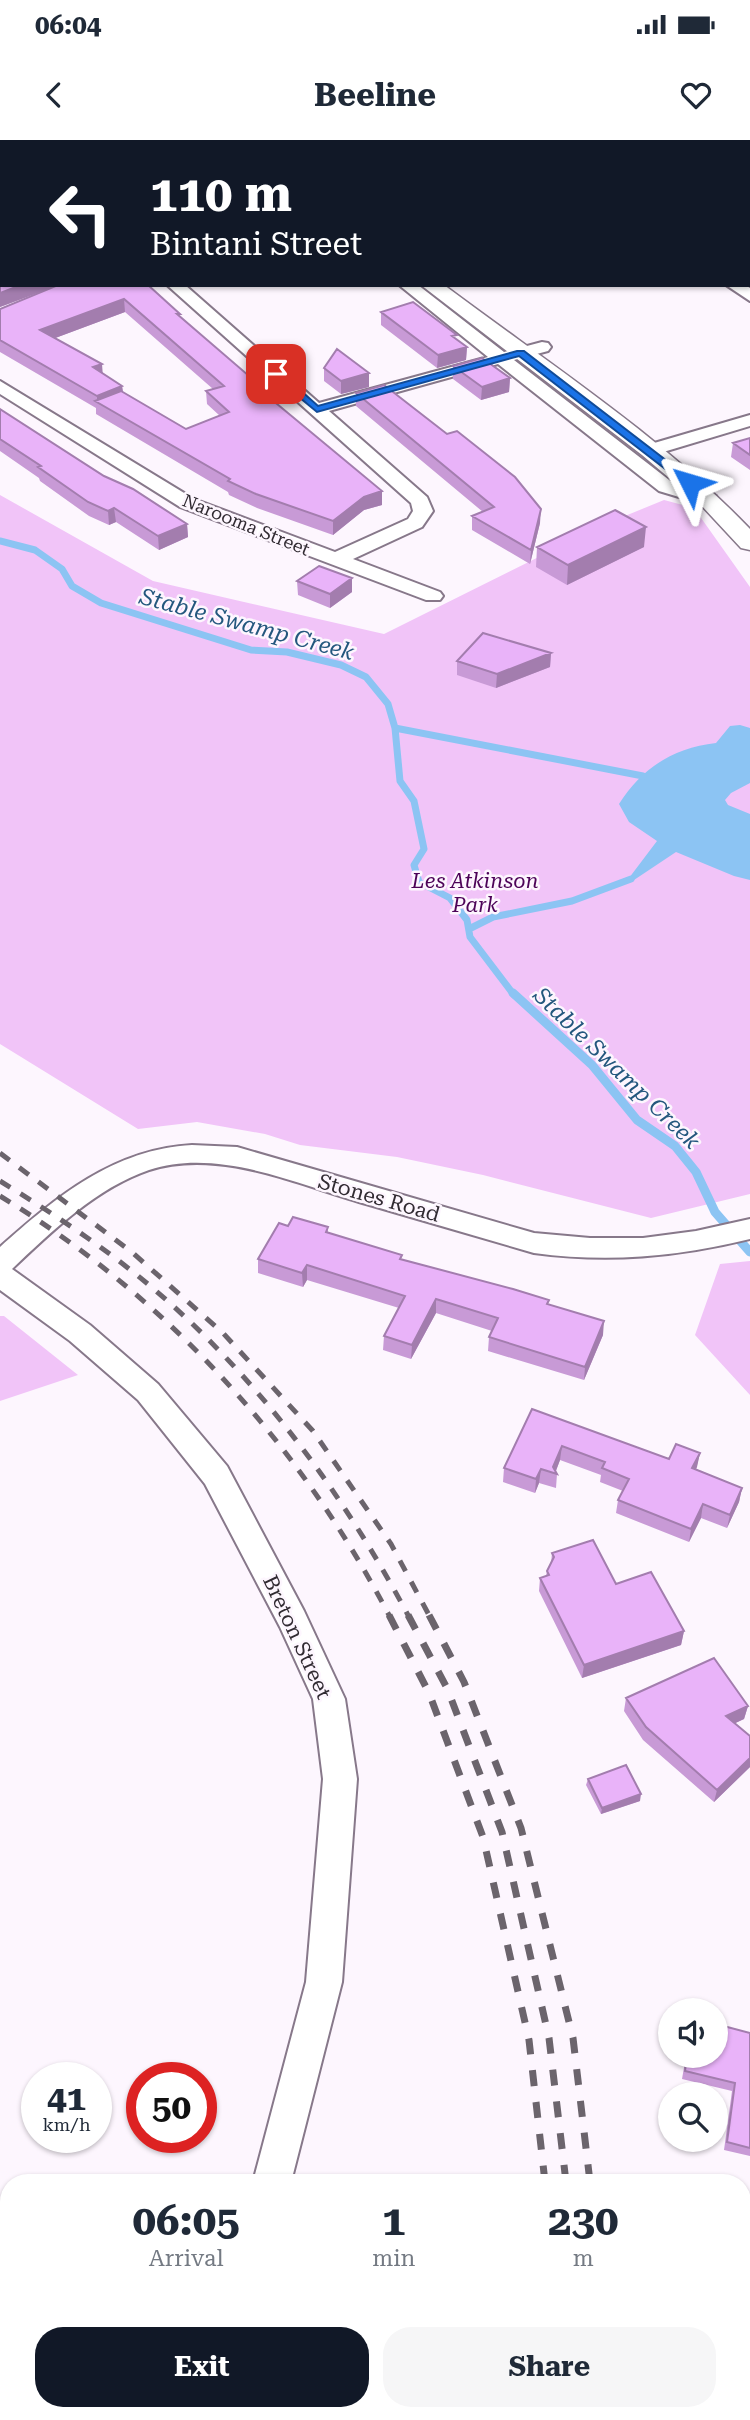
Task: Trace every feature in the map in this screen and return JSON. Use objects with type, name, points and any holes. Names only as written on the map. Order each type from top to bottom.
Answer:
[{"type":"main road","points":[[434,287],[521,352],[742,503]]},
{"type":"main road","points":[[461,287],[521,352]]},
{"type":"main road","points":[[660,447],[750,543]]},
{"type":"street","points":[[177,287],[421,501],[423,512],[415,523],[334,559]]},
{"type":"street","points":[[410,287],[521,352],[666,487],[709,500]]},
{"type":"street","points":[[317,409],[521,352]]},
{"type":"street","name":"Narooma Street","points":[[0,386],[187,503],[433,596]]},
{"type":"street","points":[[660,447],[750,420]]},
{"type":"street","name":"Stones Road","points":[[0,1263],[29,1236],[99,1184],[126,1169],[145,1161],[200,1154],[237,1157],[534,1243],[574,1249],[638,1250],[697,1243],[750,1229]]},
{"type":"street","name":"Stones Road","points":[[0,1245],[29,1236]]},
{"type":"street","name":"Breton Street","points":[[0,1275],[80,1333],[148,1392],[216,1475],[293,1621],[328,1699],[340,1779],[324,1982],[274,2174]]},
{"type":"green space","name":"Les Atkinson Park","points":[[0,495],[153,581],[384,634],[603,525],[664,500],[694,508],[750,587],[750,1194],[651,1218],[483,1175],[397,1157],[300,1145],[265,1134],[197,1122],[138,1129],[0,1044]]},
{"type":"green space","points":[[750,1261],[750,1395],[695,1335],[720,1264]]},
{"type":"green space","points":[[0,1316],[4,1316],[78,1375],[0,1401]]},
{"type":"water","points":[[730,726],[750,728],[750,783],[731,793],[725,800],[728,805],[750,814],[750,880],[676,852],[634,880],[629,878],[657,841],[629,822],[619,804],[628,791],[648,770],[660,762],[686,750],[716,743]]},
{"type":"building","points":[[0,287],[16,287],[0,293]]},
{"type":"building","points":[[53,287],[150,287],[180,314],[177,314],[263,388],[259,389],[382,491],[364,497],[333,521],[256,494],[228,481],[230,479],[95,401],[121,391],[186,429],[229,412],[206,391],[224,386],[124,299],[40,330],[102,364],[93,367],[122,386],[97,396],[0,340],[0,309]]},
{"type":"building","points":[[413,302],[457,335],[452,336],[467,347],[438,355],[381,312]]},
{"type":"building","points":[[337,349],[369,373],[341,381],[324,368]]},
{"type":"building","points":[[482,358],[510,378],[482,387],[453,366]]},
{"type":"building","points":[[384,385],[447,434],[457,431],[515,477],[541,509],[531,550],[472,516],[494,507],[356,393]]},
{"type":"building","points":[[0,409],[104,476],[133,489],[187,524],[158,536],[114,508],[108,511],[88,502],[0,439]]},
{"type":"building","points":[[750,438],[750,455],[733,443]]},
{"type":"building","points":[[615,510],[646,527],[568,565],[537,547]]},
{"type":"building","points":[[319,566],[352,578],[330,594],[297,581]]},
{"type":"building","points":[[483,633],[551,653],[497,674],[457,661]]},
{"type":"building","points":[[293,1217],[328,1227],[326,1232],[402,1255],[400,1259],[513,1289],[549,1300],[547,1304],[604,1321],[585,1367],[489,1337],[498,1318],[436,1299],[412,1345],[384,1336],[405,1296],[307,1265],[302,1273],[258,1259],[279,1223],[288,1226]]},
{"type":"building","points":[[532,1409],[669,1459],[676,1444],[700,1453],[692,1468],[742,1488],[730,1515],[703,1504],[691,1529],[618,1500],[629,1479],[602,1468],[605,1462],[562,1446],[553,1467],[557,1474],[541,1469],[536,1479],[504,1468]]},
{"type":"building","points":[[593,1540],[616,1584],[651,1572],[684,1631],[584,1665],[540,1578],[549,1575],[547,1571],[554,1557],[552,1553]]},
{"type":"building","points":[[714,1658],[748,1706],[726,1716],[750,1736],[750,1758],[717,1790],[646,1727],[626,1698]]},
{"type":"building","points":[[626,1765],[641,1794],[602,1808],[588,1779]]},
{"type":"building","points":[[728,2027],[750,2033],[750,2148],[728,2142],[735,2083],[685,2071],[685,2068],[728,2068]]},
{"type":"waterway","name":"Stable Swamp Creek","points":[[0,541],[35,550],[62,569],[72,586],[101,603],[251,650],[287,652],[341,665],[366,677],[388,704],[395,728]]},
{"type":"waterway","points":[[395,728],[643,776]]},
{"type":"waterway","name":"Stable Swamp Creek","points":[[395,728],[400,781],[414,801],[424,849],[414,865],[419,882],[450,898],[467,920],[470,937],[514,995]]},
{"type":"waterway","points":[[469,929],[493,917],[572,901],[631,879]]},
{"type":"waterway","name":"Stable Swamp Creek","points":[[513,993],[592,1065],[637,1120],[675,1146],[696,1172],[715,1212],[750,1252]]},
{"type":"railway","points":[[0,1153],[133,1253],[223,1333],[313,1431],[391,1544],[430,1617]]},
{"type":"railway","points":[[0,1181],[61,1219],[119,1261],[206,1337],[246,1379],[318,1470],[351,1518],[409,1617]]},
{"type":"railway","points":[[0,1196],[61,1236],[119,1280],[173,1328],[224,1380],[271,1434],[315,1492],[390,1617]]},
{"type":"railway","points":[[389,1615],[429,1693],[483,1837],[529,2040],[544,2174]]},
{"type":"railway","points":[[408,1615],[447,1688],[502,1832],[549,2038],[565,2174]]},
{"type":"railway","points":[[429,1615],[464,1682],[521,1828],[573,2038],[589,2174]]},
{"type":"route","points":[[276,374],[317,409],[520,353],[690,483]]}]
